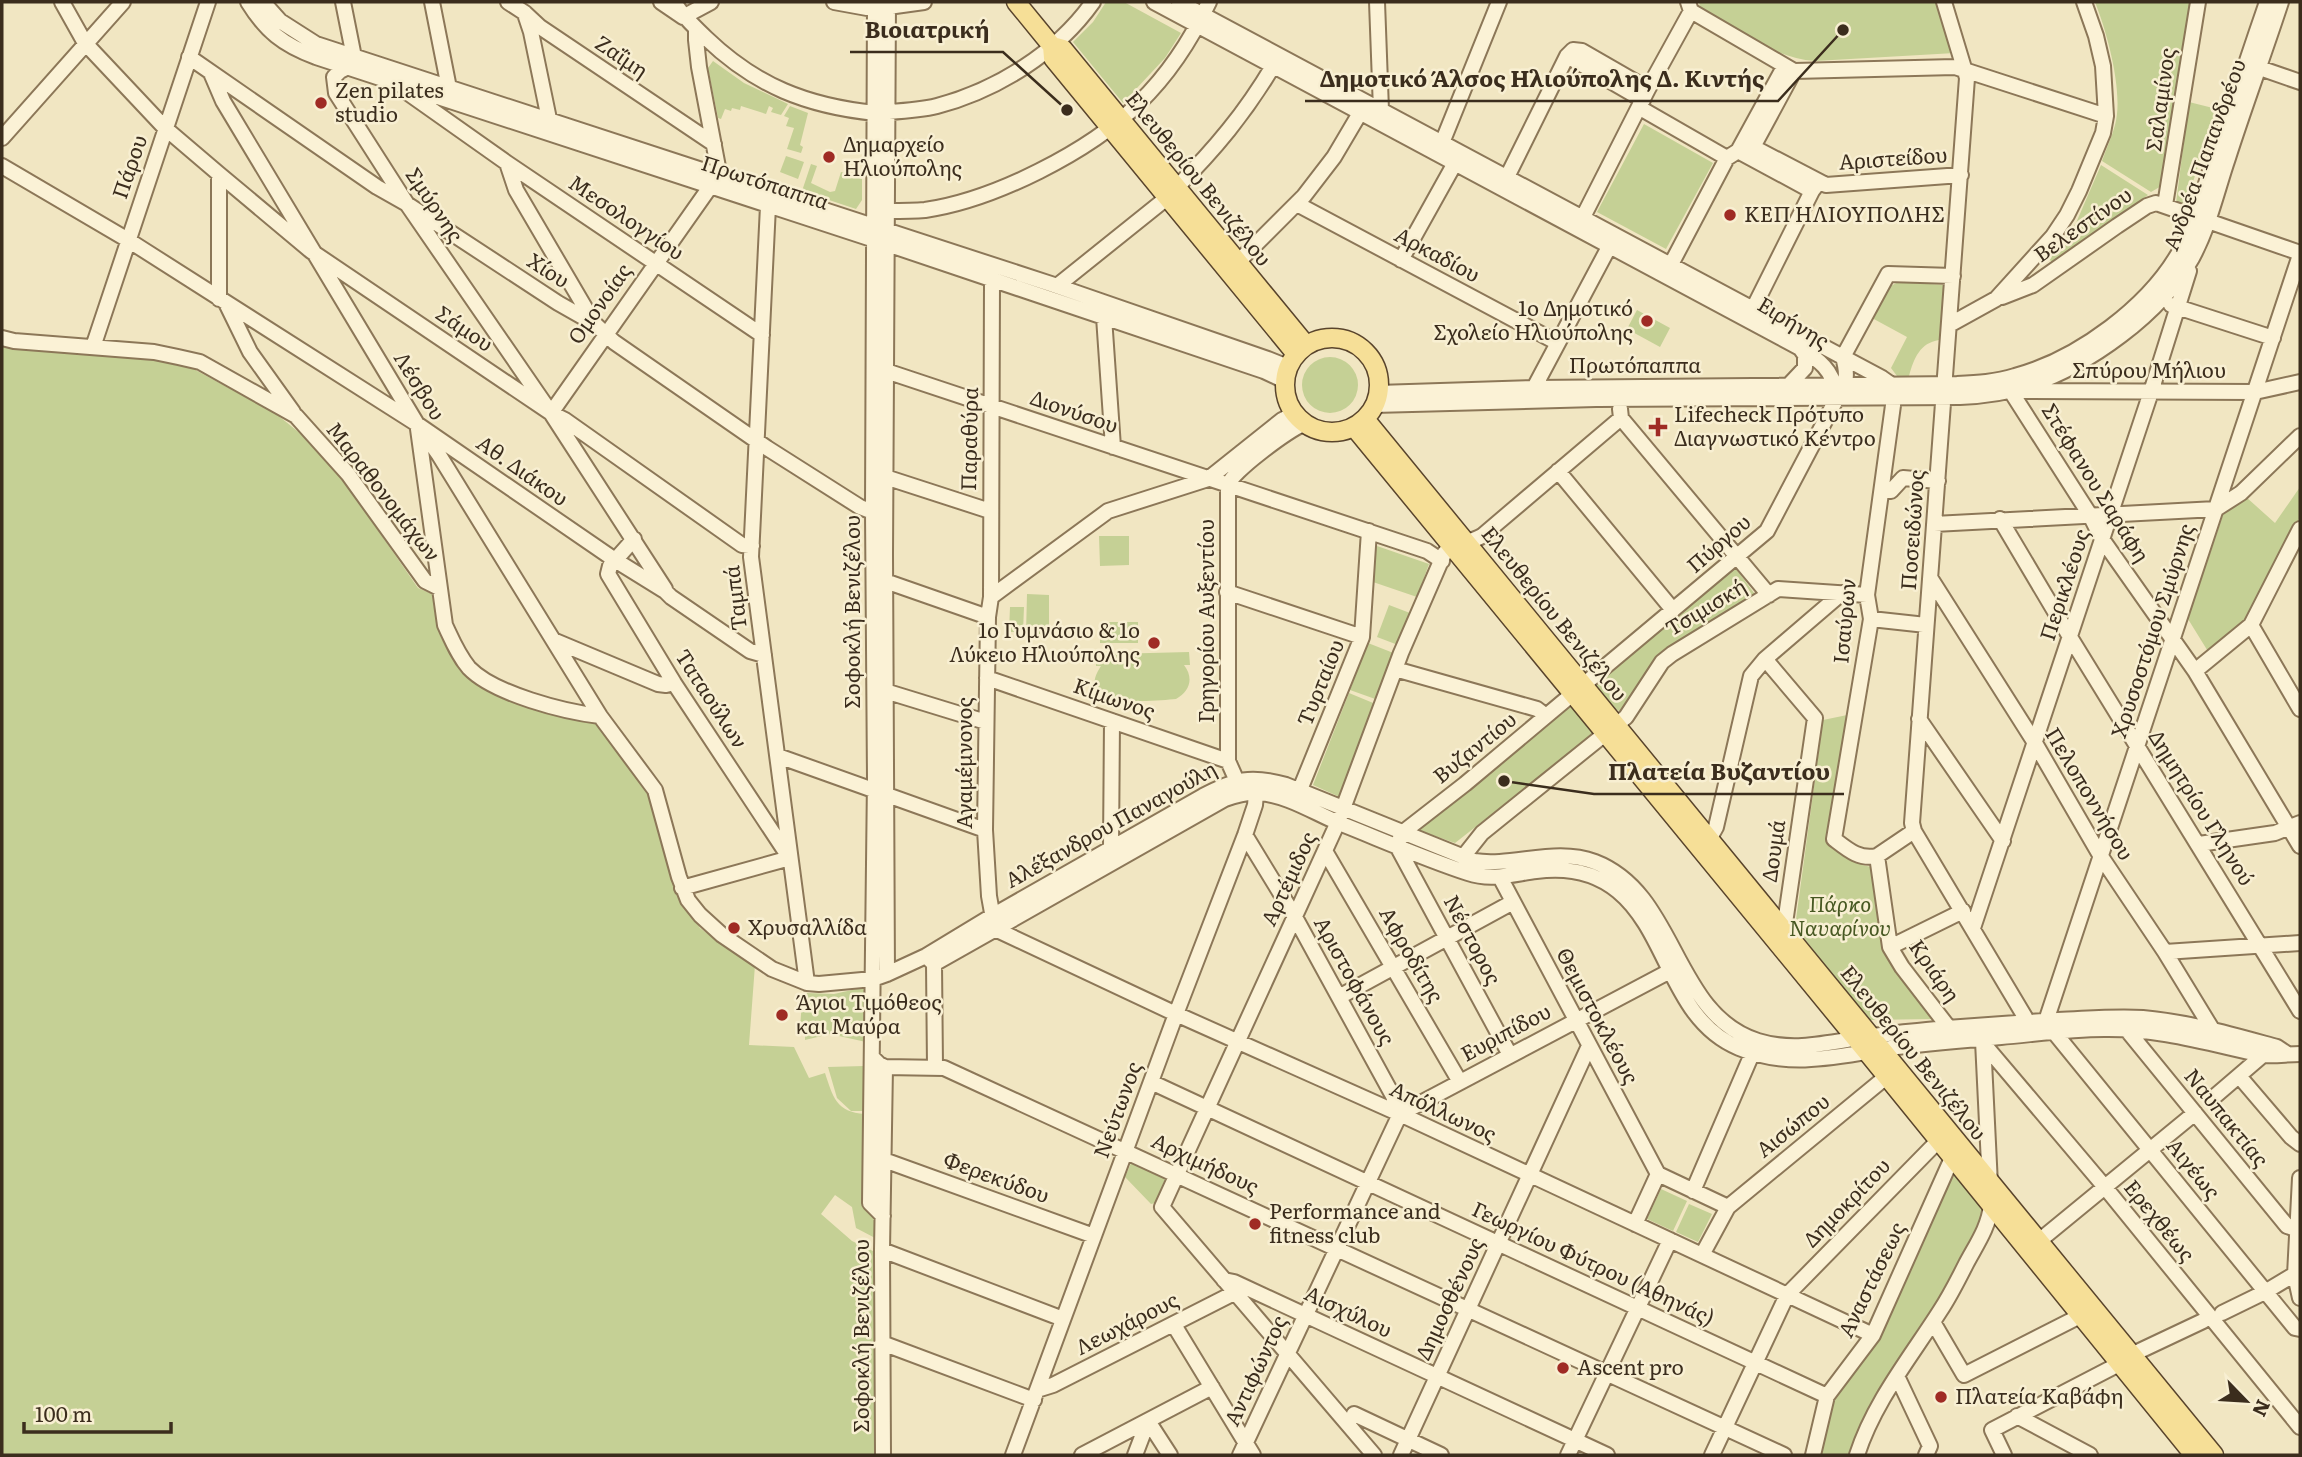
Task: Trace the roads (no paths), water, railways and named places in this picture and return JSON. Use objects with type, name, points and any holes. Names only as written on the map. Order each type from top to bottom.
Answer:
[{"type":"main road","name":"Ελευθερίου Βενιζέλου","points":[[1016,2],[1052,46],[1054,58],[1115,123],[1233,267],[1294,362]]},
{"type":"main road","points":[[1319,340],[1345,340],[1358,346],[1375,366],[1378,379],[1368,411],[1341,432],[1315,430],[1299,419],[1288,404],[1294,362],[1319,340]]},
{"type":"main road","name":"Ελευθερίου Βενιζέλου","points":[[1368,411],[1454,551],[1578,689],[1869,1044],[2039,1241],[2194,1455]]},
{"type":"main road","name":"Ελευθερίου Βενιζέλου","points":[[1869,1044],[1886,1077],[1991,1205],[1995,1222],[2080,1316],[2125,1359],[2214,1455]]},
{"type":"street","name":"Σάμου","points":[[62,2],[85,43],[165,128],[311,251],[565,420],[741,545],[752,546]]},
{"type":"street","points":[[2,138],[123,2]]},
{"type":"street","name":"Πάρου","points":[[93,347],[208,2]]},
{"type":"street","name":"Πρωτόπαππα","points":[[248,2],[264,26],[273,34],[296,49],[316,57],[350,62],[449,88],[548,119],[712,181],[768,206],[1057,286],[1268,359],[1294,362]]},
{"type":"street","name":"Πρωτόπαππα","points":[[263,2],[280,21],[304,38],[392,83],[881,236],[992,281],[1264,371],[1294,362]]},
{"type":"street","points":[[333,81],[350,62],[343,2]]},
{"type":"street","points":[[432,2],[449,88]]},
{"type":"street","name":"Ζαΐμη","points":[[508,2],[524,7],[540,27],[714,144]]},
{"type":"street","points":[[661,2],[683,17],[722,54],[775,88],[842,110],[881,113],[936,106],[994,84],[1023,68],[1052,46],[1083,16],[1093,2]]},
{"type":"street","points":[[674,2],[683,17]]},
{"type":"street","points":[[683,17],[711,2]]},
{"type":"street","points":[[834,2],[880,5],[924,2]]},
{"type":"street","name":"Ειρήνης","points":[[1154,2],[1203,14],[1273,65],[1360,113],[1668,270],[1753,309],[1843,357],[1846,371],[1839,390]]},
{"type":"street","name":"Ειρήνης","points":[[1179,2],[1507,177],[1580,224],[1609,247],[1668,270],[1800,348],[1825,366],[1839,390]]},
{"type":"street","points":[[1377,2],[1381,110]]},
{"type":"street","points":[[1442,143],[1499,2]]},
{"type":"street","name":"Ποσειδώνος","points":[[1944,2],[1967,78],[1912,805],[1914,831],[2025,1017],[2025,1028]]},
{"type":"street","points":[[1949,325],[1996,299],[2037,255],[2067,215],[2103,133],[2106,116],[2103,66],[2084,2]]},
{"type":"street","name":"Σαλαμίνος","points":[[2165,205],[2198,2]]},
{"type":"street","name":"Ανδρέα Παπανδρέου","points":[[2008,385],[2047,378],[2089,356],[2129,328],[2160,301],[2194,255],[2201,219],[2252,65],[2267,2]]},
{"type":"street","name":"Ανδρέα Παπανδρέου","points":[[2252,65],[2281,2]]},
{"type":"street","name":"Σοφοκλή Βενιζέλου","points":[[880,5],[880,976],[872,1057],[870,1203],[883,1216]]},
{"type":"street","points":[[1580,224],[1689,6],[1789,69],[1955,67],[2106,116]]},
{"type":"street","points":[[524,7],[548,119]]},
{"type":"street","points":[[887,211],[923,210],[953,204],[984,194],[1049,166],[1077,150],[1139,104],[1178,56],[1203,14]]},
{"type":"street","points":[[696,29],[699,67],[718,167],[712,181]]},
{"type":"street","name":"Αριστείδου","points":[[1507,177],[1567,56],[1644,99],[1732,154],[1816,186],[1961,175]]},
{"type":"street","name":"Χίου","points":[[189,57],[374,185],[600,329],[614,342],[757,440],[860,507],[879,512]]},
{"type":"street","name":"Σμύρνης","points":[[316,57],[319,69],[333,81],[336,93],[407,204],[551,413],[665,591]]},
{"type":"street","points":[[1057,286],[1172,192],[1211,153],[1234,126],[1273,65]]},
{"type":"street","points":[[2252,65],[2300,82]]},
{"type":"street","points":[[1732,154],[1753,147],[1789,69]]},
{"type":"street","points":[[1668,270],[1732,154],[1789,69]]},
{"type":"street","name":"Λέσβου","points":[[211,73],[223,101],[311,251],[417,424],[439,455],[600,716],[655,790],[682,888],[700,915],[722,935],[772,969],[807,983]]},
{"type":"street","name":"Μεσολογγίου","points":[[392,83],[762,335]]},
{"type":"street","points":[[468,135],[464,127],[465,120],[477,111]]},
{"type":"street","name":"Σοφοκλή Βενιζέλου","points":[[880,475],[886,371],[881,236],[887,211],[881,113]]},
{"type":"street","points":[[1233,267],[1297,204],[1334,157],[1360,113]]},
{"type":"street","name":"Αριστείδου","points":[[1753,147],[1816,186]]},
{"type":"street","points":[[507,163],[516,191],[600,329]]},
{"type":"street","points":[[1401,260],[1455,163]]},
{"type":"street","name":"Αθ. Διάκου","points":[[2,166],[128,240],[417,424],[754,653],[764,655]]},
{"type":"street","points":[[219,174],[223,302],[250,352],[296,416]]},
{"type":"street","name":"Ομονοίας","points":[[551,413],[600,329],[654,263],[712,181]]},
{"type":"street","points":[[1753,309],[1816,186]]},
{"type":"street","name":"Βελεστίνου","points":[[1996,299],[2034,285],[2147,206],[2157,203],[2300,254]]},
{"type":"street","name":"Αρκαδίου","points":[[1297,204],[1558,343]]},
{"type":"street","name":"Ταμπά","points":[[768,206],[751,557],[807,983]]},
{"type":"street","name":"Ανδρέα Παπανδρέου","points":[[1839,390],[1944,391],[1986,396],[2073,351],[2111,327],[2148,293],[2172,264],[2201,219]]},
{"type":"street","points":[[1534,388],[1609,247]]},
{"type":"street","name":"Χρυσοστόμου Σμύρνης","points":[[2050,1026],[2100,855],[2300,254]]},
{"type":"street","name":"Περικλέους","points":[[1973,928],[2194,255]]},
{"type":"street","points":[[1893,392],[1882,377],[1843,357],[1888,274],[1954,276]]},
{"type":"street","name":"Παραθύρα","points":[[992,281],[992,597]]},
{"type":"street","points":[[2160,301],[2273,338]]},
{"type":"street","points":[[1104,317],[1113,447]]},
{"type":"street","name":"Μαραθονομάχων","points":[[2,338],[154,352],[200,362],[296,416],[348,474],[425,581],[439,588],[445,625],[455,649],[470,668],[492,684],[519,696],[583,714],[600,716]]},
{"type":"street","points":[[1788,386],[1805,368],[1806,361],[1800,348]]},
{"type":"street","points":[[486,369],[499,361],[506,349]]},
{"type":"street","name":"Διονύσου","points":[[886,371],[1249,494],[1427,551],[1454,551]]},
{"type":"street","name":"Σπύρου Μήλιου","points":[[2008,385],[2151,392],[2255,392],[2300,382]]},
{"type":"street","name":"Στέφανου Σαράφη","points":[[2008,385],[2090,515],[2102,539],[2195,671],[2295,826],[2300,846]]},
{"type":"street","name":"Πρωτόπαππα","points":[[1368,411],[1619,393],[1788,386],[1839,390]]},
{"type":"street","name":"Πρωτόπαππα","points":[[1368,411],[1534,388],[1619,393],[1839,390]]},
{"type":"street","name":"Πύργου","points":[[1578,689],[1770,527],[1839,390]]},
{"type":"street","name":"Ισαύρων","points":[[1877,856],[1863,857],[1834,839],[1871,619],[1867,595],[1893,392]]},
{"type":"street","points":[[1619,393],[1621,418],[1769,595],[1778,589],[1867,595]]},
{"type":"street","points":[[1454,551],[1482,536],[1621,418]]},
{"type":"street","points":[[992,597],[1108,511],[1208,480],[1282,419],[1299,419]]},
{"type":"street","points":[[1228,486],[1229,480],[1290,430],[1299,419]]},
{"type":"street","points":[[417,424],[439,588]]},
{"type":"street","points":[[1934,524],[2216,509],[2241,493],[2300,436]]},
{"type":"street","points":[[581,460],[589,447],[597,442]]},
{"type":"street","points":[[1245,466],[1249,494]]},
{"type":"street","points":[[1558,471],[1673,610]]},
{"type":"street","points":[[880,475],[990,511]]},
{"type":"street","points":[[1882,490],[1891,491],[1903,478],[1938,481]]},
{"type":"street","name":"Γρηγορίου Αυξεντίου","points":[[1228,486],[1228,761],[1236,787]]},
{"type":"street","name":"Σοφοκλή Βενιζέλου","points":[[879,512],[885,581],[885,691],[880,793]]},
{"type":"street","name":"Δημητρίου Γληνού","points":[[2000,519],[2300,1011]]},
{"type":"street","points":[[2195,671],[2251,625],[2300,529]]},
{"type":"street","name":"Τυρταίου","points":[[1297,797],[1362,637],[1369,531]]},
{"type":"street","points":[[615,560],[634,539]]},
{"type":"street","name":"Αρτέμιδος","points":[[1224,1280],[1163,1209],[1341,816],[1395,669],[1454,551]]},
{"type":"street","name":"Ταταούλων","points":[[615,560],[608,574],[674,683],[790,858]]},
{"type":"street","name":"Πελοποννήσου","points":[[1930,579],[2035,743],[2100,855],[2165,952],[2212,1029]]},
{"type":"street","points":[[885,581],[988,617]]},
{"type":"street","points":[[1227,592],[1362,637]]},
{"type":"street","points":[[1706,845],[1716,827],[1751,676],[1765,659],[1842,593]]},
{"type":"street","name":"Τσιμισκή","points":[[1611,729],[1626,717],[1662,662],[1769,595]]},
{"type":"street","name":"Αγαμέμνονος","points":[[992,597],[988,617],[985,830],[994,922]]},
{"type":"street","points":[[1871,619],[1926,625]]},
{"type":"street","points":[[2251,625],[2300,709]]},
{"type":"street","points":[[553,640],[658,684],[674,683]]},
{"type":"street","name":"Δουμά","points":[[1765,659],[1815,718],[1779,934]]},
{"type":"street","points":[[1395,669],[1537,709],[1546,716]]},
{"type":"street","name":"Κίμωνος","points":[[987,678],[1228,761]]},
{"type":"street","points":[[2292,694],[2300,680]]},
{"type":"street","name":"Βυζαντίου","points":[[1400,839],[1578,689]]},
{"type":"street","points":[[885,691],[986,722]]},
{"type":"street","points":[[1919,719],[2003,841]]},
{"type":"street","points":[[1112,721],[1113,854]]},
{"type":"street","points":[[1463,857],[1482,833],[1611,729]]},
{"type":"street","points":[[778,756],[985,830]]},
{"type":"street","name":"Αλέξανδρου Παναγούλη","points":[[807,983],[819,984],[880,976],[930,960],[1113,854],[1236,787],[1257,786],[1297,797],[1400,839],[1471,874],[1500,877],[1557,869],[1589,875],[1604,881],[1633,908],[1686,999],[1706,1026],[1717,1037],[1755,1047],[1808,1047],[1983,1036],[2098,1018],[2143,1018],[2212,1029],[2293,1054]]},
{"type":"street","name":"Νεύτωνος","points":[[1013,1455],[1245,835],[1255,805],[1257,786]]},
{"type":"street","points":[[2199,844],[2275,834],[2295,826]]},
{"type":"street","points":[[1877,856],[1914,831]]},
{"type":"street","name":"Αριστοφάνους","points":[[1245,835],[1295,916],[1393,1096],[1400,1114]]},
{"type":"street","name":"Αλέξανδρου Παναγούλη","points":[[1400,839],[1474,861],[1497,863],[1537,857],[1574,857],[1610,869],[1631,884],[1649,907],[1707,1007],[1755,1047]]},
{"type":"street","name":"Νέστορος","points":[[1400,839],[1510,1055]]},
{"type":"street","name":"Αφροδίτης","points":[[1325,850],[1460,1082]]},
{"type":"street","name":"Κριάρη","points":[[1877,856],[1890,947],[1949,1028]]},
{"type":"street","points":[[682,888],[790,858]]},
{"type":"street","name":"Θεμιστοκλέους","points":[[1500,877],[1658,1174]]},
{"type":"street","points":[[1339,998],[1513,902]]},
{"type":"street","points":[[1890,947],[1963,911]]},
{"type":"street","name":"Απόλλωνος","points":[[994,922],[1176,1014],[1400,1114],[1873,1335]]},
{"type":"street","points":[[2165,952],[2300,943]]},
{"type":"street","points":[[930,960],[934,1066]]},
{"type":"street","name":"Ευριπίδου","points":[[1400,1114],[1670,971]]},
{"type":"street","name":"Αλέξανδρου Παναγούλη","points":[[2050,1026],[2127,1030],[2184,1038],[2263,1055],[2293,1054]]},
{"type":"street","name":"Αιγέως","points":[[2050,1026],[2265,1292],[2295,1328],[2300,1329]]},
{"type":"street","name":"Αλέξανδρου Παναγούλη","points":[[1869,1044],[1949,1028],[1983,1036]]},
{"type":"street","name":"Ναυπακτίας","points":[[2127,1030],[2287,1226],[2296,1229]]},
{"type":"street","points":[[1983,1036],[1991,1205]]},
{"type":"street","name":"Ερεχθέως","points":[[1983,1036],[2300,1427]]},
{"type":"street","name":"Δημοσθένους","points":[[1401,1455],[1589,1046]]},
{"type":"street","points":[[1693,1191],[1755,1047]]},
{"type":"street","points":[[2214,1097],[2263,1055]]},
{"type":"street","points":[[872,1057],[886,1067]]},
{"type":"street","name":"Σοφοκλή Βενιζέλου","points":[[883,1455],[882,1250],[886,1067]]},
{"type":"street","name":"Αρχιμήδους","points":[[886,1067],[944,1068],[1784,1455]]},
{"type":"street","points":[[2239,1076],[2291,1138],[2300,1143]]},
{"type":"street","name":"Αισώπου","points":[[1728,1207],[1886,1077]]},
{"type":"street","name":"Γεωργίου Φύτρου (Αθηνάς)","points":[[1151,1082],[1827,1396]]},
{"type":"street","points":[[2039,1241],[2195,1113]]},
{"type":"street","name":"Αντιφώντος","points":[[1246,1451],[1305,1315],[1400,1114]]},
{"type":"street","name":"Δημοκρίτου","points":[[1712,1455],[1787,1295],[1938,1141]]},
{"type":"street","name":"Αναστάσεως","points":[[1813,1455],[1827,1396],[1873,1335],[1952,1158]]},
{"type":"street","name":"Φερεκύδου","points":[[884,1160],[1094,1236]]},
{"type":"street","points":[[1635,1224],[1658,1174],[1728,1207],[1702,1255]]},
{"type":"street","points":[[2300,1178],[2296,1229],[2300,1298]]},
{"type":"street","points":[[1857,1455],[1869,1423],[1995,1222]]},
{"type":"street","points":[[1568,1455],[1670,1240]]},
{"type":"street","points":[[882,1250],[1063,1319]]},
{"type":"street","points":[[2222,1313],[2298,1273]]},
{"type":"street","points":[[1224,1280],[1374,1455]]},
{"type":"street","name":"Αισχύλου","points":[[1224,1280],[1234,1282],[1607,1455]]},
{"type":"street","name":"Λεωχάρους","points":[[1036,1395],[1234,1293]]},
{"type":"street","points":[[1933,1322],[1964,1375],[2080,1316]]},
{"type":"street","points":[[2004,1455],[1992,1430],[2203,1321]]},
{"type":"street","points":[[1174,1325],[1212,1387],[1246,1451]]},
{"type":"street","points":[[883,1343],[1036,1395]]},
{"type":"street","points":[[1897,1376],[1928,1450]]},
{"type":"street","points":[[1082,1455],[1212,1387]]},
{"type":"street","points":[[1354,1414],[1441,1455]]},
{"type":"street","points":[[2017,1416],[2090,1455]]},
{"type":"street","points":[[1135,1455],[1148,1421]]},
{"type":"street","points":[[1148,1421],[1170,1455]]},
{"type":"place","name":"Δημοτικό Άλσος Ηλιούπολης Δ. Κιντής","points":[[1843,30]]},
{"type":"place","name":"Zen pilates studio","points":[[321,103]]},
{"type":"place","name":"Βιοιατρική","points":[[1067,110]]},
{"type":"place","name":"Δημαρχείο Ηλιούπολης","points":[[829,157]]},
{"type":"place","name":"ΚΕΠ ΗΛΙΟΥΠΟΛΗΣ","points":[[1730,215]]},
{"type":"place","name":"1ο Δημοτικό Σχολείο Ηλιούπολης","points":[[1647,321]]},
{"type":"place","name":"Lifecheck Πρότυπο Διαγνωστικό Κέντρο","points":[[1658,427]]},
{"type":"place","name":"1ο Γυμνάσιο & 1ο Λύκειο Ηλιούπολης","points":[[1154,643]]},
{"type":"place","name":"Πλατεία Βυζαντίου","points":[[1504,781]]},
{"type":"place","name":"Χρυσαλλίδα","points":[[734,928]]},
{"type":"place","name":"Άγιοι Τιμόθεος και Μαύρα","points":[[782,1015]]},
{"type":"place","name":"Performance and fitness club","points":[[1255,1224]]},
{"type":"place","name":"Ascent pro","points":[[1563,1368]]},
{"type":"place","name":"Πλατεία Καβάφη","points":[[1941,1397]]},
{"type":"park label","name":"Πάρκο Ναυαρίνου","points":[[1840,917]]}]
